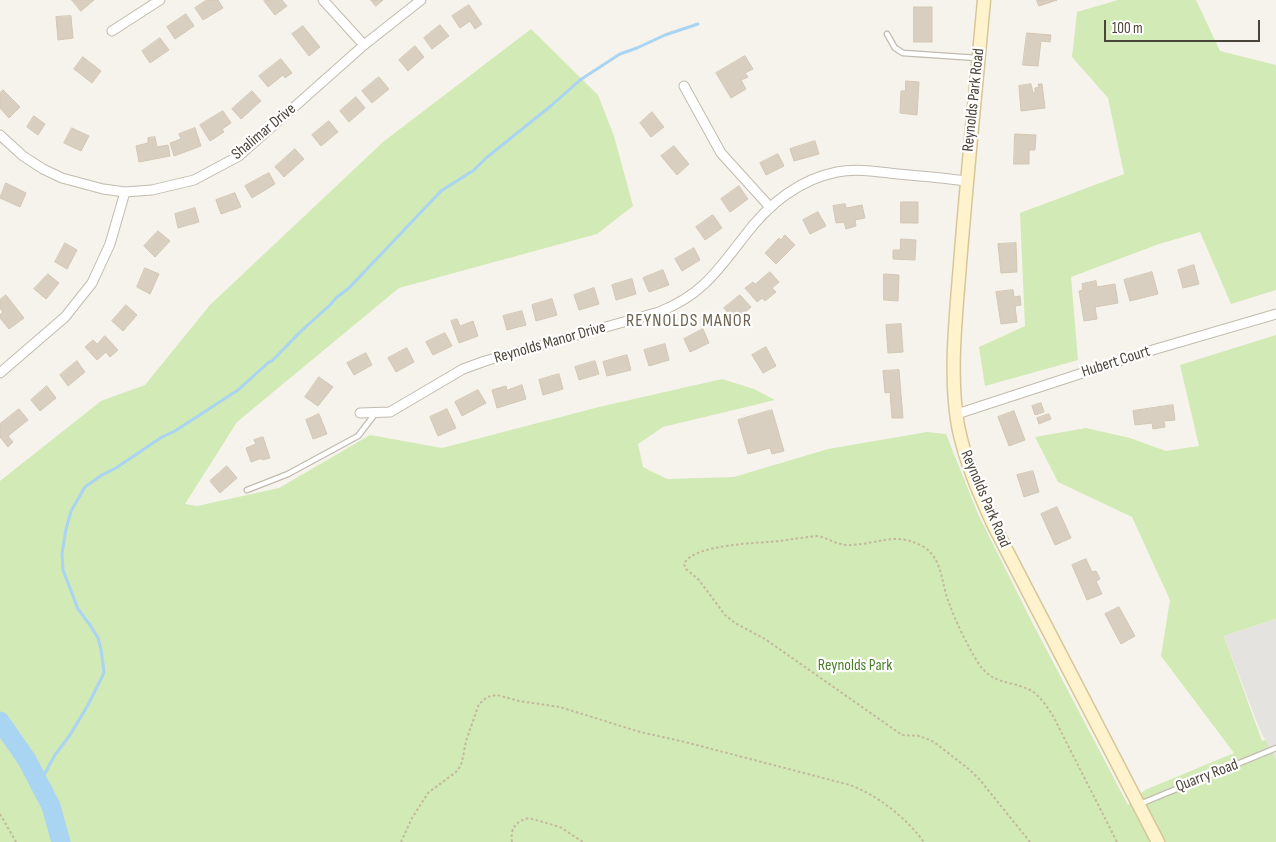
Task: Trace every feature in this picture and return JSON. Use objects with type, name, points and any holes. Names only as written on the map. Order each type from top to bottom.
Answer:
[{"type":"main road","name":"Reynolds Park Road","points":[[984,0],[966,181],[954,378],[957,414],[966,459],[994,526],[1158,842]]},
{"type":"street","points":[[112,31],[160,0]]},
{"type":"street","points":[[323,0],[364,46]]},
{"type":"street","name":"Shalimar Drive","points":[[0,135],[24,156],[43,169],[62,178],[95,187],[125,192],[152,190],[194,180],[239,156],[364,46],[421,0]]},
{"type":"street","points":[[684,86],[720,153],[770,206]]},
{"type":"street","name":"Reynolds Manor Drive","points":[[360,413],[390,412],[462,369],[485,361],[659,312],[676,305],[704,286],[717,272],[757,219],[770,206],[786,194],[807,183],[838,172],[881,172],[966,181]]},
{"type":"street","points":[[0,373],[65,317],[92,283],[110,244],[125,192]]},
{"type":"street","name":"Hubert Court","points":[[957,414],[1156,349],[1276,314]]},
{"type":"lane","points":[[887,34],[895,48],[903,53],[978,58]]},
{"type":"lane","points":[[247,490],[288,474],[358,436],[376,412]]},
{"type":"lane","name":"Quarry Road","points":[[1139,804],[1276,748]]},
{"type":"path","points":[[1030,842],[980,780],[934,742],[920,736],[902,735],[765,639],[725,615],[699,580],[686,569],[684,564],[686,560],[690,556],[723,546],[819,536],[848,545],[895,538],[903,539],[929,550],[939,566],[944,591],[952,612],[977,661],[989,676],[1032,691],[1040,698],[1052,714],[1117,842]]},
{"type":"path","points":[[401,842],[412,818],[428,793],[456,772],[462,762],[466,742],[479,704],[487,697],[497,695],[519,701],[560,706],[640,732],[850,785],[890,808],[910,825],[924,842]]},
{"type":"path","points":[[0,814],[16,842]]},
{"type":"path","points":[[512,842],[511,836],[515,825],[529,818],[560,827],[583,842]]},
{"type":"green space","points":[[1118,0],[1196,0],[1220,51],[1276,65],[1276,290],[1231,304],[1200,232],[1159,244],[1071,277],[1078,360],[985,386],[979,347],[1025,326],[1020,213],[1124,174],[1108,98],[1072,57],[1077,12]]},
{"type":"green space","name":"Reynolds Park","points":[[531,29],[598,95],[614,136],[633,206],[597,234],[399,288],[237,422],[185,504],[197,506],[279,488],[370,435],[442,448],[599,407],[722,379],[754,389],[775,400],[663,427],[638,444],[643,467],[667,479],[734,477],[828,449],[927,432],[946,434],[978,514],[1128,805],[1145,790],[1234,753],[1161,656],[1170,600],[1132,517],[1058,482],[1035,437],[1086,428],[1130,438],[1166,451],[1199,446],[1180,365],[1276,335],[1276,619],[1224,636],[1262,741],[1276,737],[1276,842],[0,842],[0,481],[101,401],[145,385],[210,305],[383,142]]},
{"type":"shaded area","points":[[1276,619],[1276,761],[1259,728],[1224,636]]},
{"type":"building","points":[[72,0],[94,0],[81,11]]},
{"type":"building","points":[[207,0],[218,0],[223,8],[203,20],[195,8]]},
{"type":"building","points":[[282,0],[287,6],[275,15],[264,1]]},
{"type":"building","points":[[371,0],[383,0],[376,6]]},
{"type":"building","points":[[1037,0],[1057,0],[1039,6]]},
{"type":"building","points":[[469,5],[482,24],[475,29],[470,21],[460,28],[452,16]]},
{"type":"building","points":[[914,7],[932,7],[932,42],[914,42]]},
{"type":"building","points":[[186,14],[194,26],[175,39],[167,27]]},
{"type":"building","points":[[71,16],[73,38],[58,40],[56,17]]},
{"type":"building","points":[[440,25],[449,36],[432,49],[424,38]]},
{"type":"building","points":[[303,26],[320,47],[309,56],[292,34]]},
{"type":"building","points":[[1027,33],[1051,35],[1050,42],[1041,41],[1038,66],[1023,65]]},
{"type":"building","points":[[160,38],[169,50],[150,63],[142,51]]},
{"type":"building","points":[[415,46],[424,57],[408,71],[399,60]]},
{"type":"building","points":[[745,56],[753,69],[745,73],[748,77],[741,80],[746,89],[731,98],[716,73]]},
{"type":"building","points":[[83,57],[101,71],[92,83],[74,69]]},
{"type":"building","points":[[281,59],[292,73],[285,78],[283,75],[268,87],[259,76]]},
{"type":"building","points":[[379,77],[389,89],[372,103],[362,91]]},
{"type":"building","points":[[906,81],[919,82],[917,115],[900,113],[901,91],[905,91]]},
{"type":"building","points":[[1031,84],[1033,93],[1035,93],[1035,88],[1039,87],[1038,84],[1042,84],[1045,108],[1021,111],[1019,86]]},
{"type":"building","points":[[3,90],[20,107],[9,118],[0,108],[0,93]]},
{"type":"building","points":[[252,91],[261,101],[241,119],[232,109]]},
{"type":"building","points":[[356,97],[365,108],[349,122],[340,111]]},
{"type":"building","points":[[223,111],[231,123],[222,129],[224,132],[210,141],[200,125]]},
{"type":"building","points":[[652,112],[664,127],[651,137],[640,123]]},
{"type":"building","points":[[34,116],[45,124],[38,135],[27,127]]},
{"type":"building","points":[[329,121],[338,132],[321,146],[312,135]]},
{"type":"building","points":[[72,128],[89,136],[81,151],[64,143]]},
{"type":"building","points":[[195,128],[201,146],[174,156],[170,143],[181,139],[179,134]]},
{"type":"building","points":[[1015,134],[1036,135],[1035,150],[1029,150],[1029,164],[1014,164]]},
{"type":"building","points":[[155,137],[157,147],[168,145],[170,156],[139,162],[136,146],[148,143],[148,138]]},
{"type":"building","points":[[815,141],[819,154],[794,161],[790,149]]},
{"type":"building","points":[[674,146],[689,164],[677,175],[661,156]]},
{"type":"building","points":[[295,149],[304,159],[284,177],[275,167]]},
{"type":"building","points":[[778,154],[784,166],[766,175],[760,163]]},
{"type":"building","points":[[269,173],[275,184],[252,198],[245,186]]},
{"type":"building","points":[[6,183],[26,193],[20,207],[0,198]]},
{"type":"building","points":[[739,186],[748,199],[730,212],[721,199]]},
{"type":"building","points":[[235,193],[241,207],[221,214],[216,200]]},
{"type":"building","points":[[901,202],[918,202],[918,223],[901,223]]},
{"type":"building","points":[[845,204],[846,208],[862,205],[865,218],[855,220],[856,226],[846,229],[844,222],[836,223],[833,206]]},
{"type":"building","points":[[195,208],[199,222],[178,228],[175,214]]},
{"type":"building","points":[[818,212],[826,226],[810,234],[803,220]]},
{"type":"building","points":[[713,215],[722,228],[705,240],[696,227]]},
{"type":"building","points":[[158,231],[170,241],[155,257],[144,246]]},
{"type":"building","points":[[785,235],[795,245],[776,264],[765,253],[779,238],[781,240]]},
{"type":"building","points":[[901,239],[916,240],[915,260],[893,259],[893,250],[900,250]]},
{"type":"building","points":[[65,243],[77,250],[67,269],[55,262]]},
{"type":"building","points":[[1016,243],[1017,272],[1001,273],[998,244]]},
{"type":"building","points":[[694,248],[700,260],[682,271],[675,259]]},
{"type":"building","points":[[1194,265],[1199,284],[1183,288],[1178,270]]},
{"type":"building","points":[[145,268],[159,274],[150,294],[137,287]]},
{"type":"building","points":[[663,270],[669,285],[649,292],[643,278]]},
{"type":"building","points":[[770,272],[779,282],[772,288],[776,292],[765,301],[762,298],[757,302],[745,288],[753,282],[755,284]]},
{"type":"building","points":[[1152,272],[1158,294],[1130,301],[1124,280]]},
{"type":"building","points":[[48,274],[59,283],[46,299],[34,289]]},
{"type":"building","points":[[884,274],[899,275],[898,301],[884,300]]},
{"type":"building","points":[[632,279],[636,294],[616,300],[612,285]]},
{"type":"building","points":[[1096,281],[1097,287],[1115,284],[1118,303],[1095,307],[1097,319],[1084,321],[1079,291],[1083,290],[1082,284]]},
{"type":"building","points":[[594,288],[599,304],[579,310],[574,295]]},
{"type":"building","points":[[1013,290],[1014,297],[1020,296],[1021,305],[1015,306],[1017,322],[1001,324],[996,292]]},
{"type":"building","points":[[6,295],[24,318],[9,329],[0,318],[3,312],[0,308],[0,300]]},
{"type":"building","points":[[740,295],[751,307],[735,321],[724,308]]},
{"type":"building","points":[[552,299],[557,315],[536,321],[532,305]]},
{"type":"building","points":[[126,305],[137,315],[123,331],[112,321]]},
{"type":"building","points":[[522,311],[526,325],[507,330],[503,316]]},
{"type":"building","points":[[457,319],[460,326],[473,321],[478,336],[459,343],[451,321]]},
{"type":"building","points":[[901,324],[903,352],[888,353],[886,325]]},
{"type":"building","points":[[703,329],[709,343],[690,352],[684,339]]},
{"type":"building","points":[[445,333],[452,346],[433,355],[426,342]]},
{"type":"building","points":[[105,336],[118,350],[110,357],[106,352],[97,360],[85,347],[93,340],[97,344]]},
{"type":"building","points":[[665,344],[669,360],[649,366],[644,350]]},
{"type":"building","points":[[766,347],[776,366],[763,373],[752,355]]},
{"type":"building","points":[[407,348],[414,362],[396,372],[388,358]]},
{"type":"building","points":[[366,353],[372,365],[354,375],[347,363]]},
{"type":"building","points":[[627,355],[631,370],[607,376],[603,362]]},
{"type":"building","points":[[77,361],[85,372],[68,386],[60,375]]},
{"type":"building","points":[[595,361],[599,374],[579,380],[575,367]]},
{"type":"building","points":[[899,370],[903,418],[892,418],[890,392],[885,393],[883,371]]},
{"type":"building","points":[[559,374],[563,389],[543,395],[539,380]]},
{"type":"building","points":[[319,377],[333,387],[318,406],[305,397]]},
{"type":"building","points":[[522,385],[526,399],[497,408],[492,390],[506,386],[507,390]]},
{"type":"building","points":[[47,386],[56,398],[40,411],[31,400]]},
{"type":"building","points":[[478,390],[486,403],[462,416],[455,402]]},
{"type":"building","points":[[1041,403],[1044,412],[1035,415],[1032,406]]},
{"type":"building","points":[[1173,405],[1175,420],[1164,421],[1165,427],[1153,429],[1152,423],[1135,425],[1133,411]]},
{"type":"building","points":[[19,409],[28,420],[8,436],[13,442],[8,447],[0,437],[0,424]]},
{"type":"building","points":[[447,409],[456,428],[438,436],[430,417]]},
{"type":"building","points":[[772,410],[784,451],[772,454],[770,448],[748,454],[738,420]]},
{"type":"building","points":[[1014,411],[1025,440],[1009,446],[998,417]]},
{"type":"building","points":[[319,414],[327,434],[313,439],[306,420]]},
{"type":"building","points":[[1049,414],[1051,419],[1039,424],[1037,418]]},
{"type":"building","points":[[263,437],[270,458],[262,460],[262,458],[251,462],[246,448],[256,444],[254,440]]},
{"type":"building","points":[[227,466],[237,478],[220,493],[210,481]]},
{"type":"building","points":[[1033,471],[1039,492],[1024,497],[1017,475]]},
{"type":"building","points":[[1057,507],[1071,538],[1055,545],[1041,514]]},
{"type":"building","points":[[1086,559],[1092,572],[1096,571],[1100,579],[1096,581],[1102,594],[1087,600],[1072,565]]},
{"type":"building","points":[[1119,607],[1135,636],[1121,644],[1105,614]]},
{"type":"waterway","points":[[39,784],[55,755],[70,735],[88,705],[104,672],[98,638],[78,609],[63,570],[62,554],[66,529],[71,511],[85,487],[238,390],[272,361],[299,333],[349,288],[441,191],[474,170],[580,80],[620,54],[665,35],[698,24]]},
{"type":"waterway","points":[[0,721],[27,760],[51,806],[61,842]]},
{"type":"district","name":"REYNOLDS MANOR","points":[[689,321]]}]
